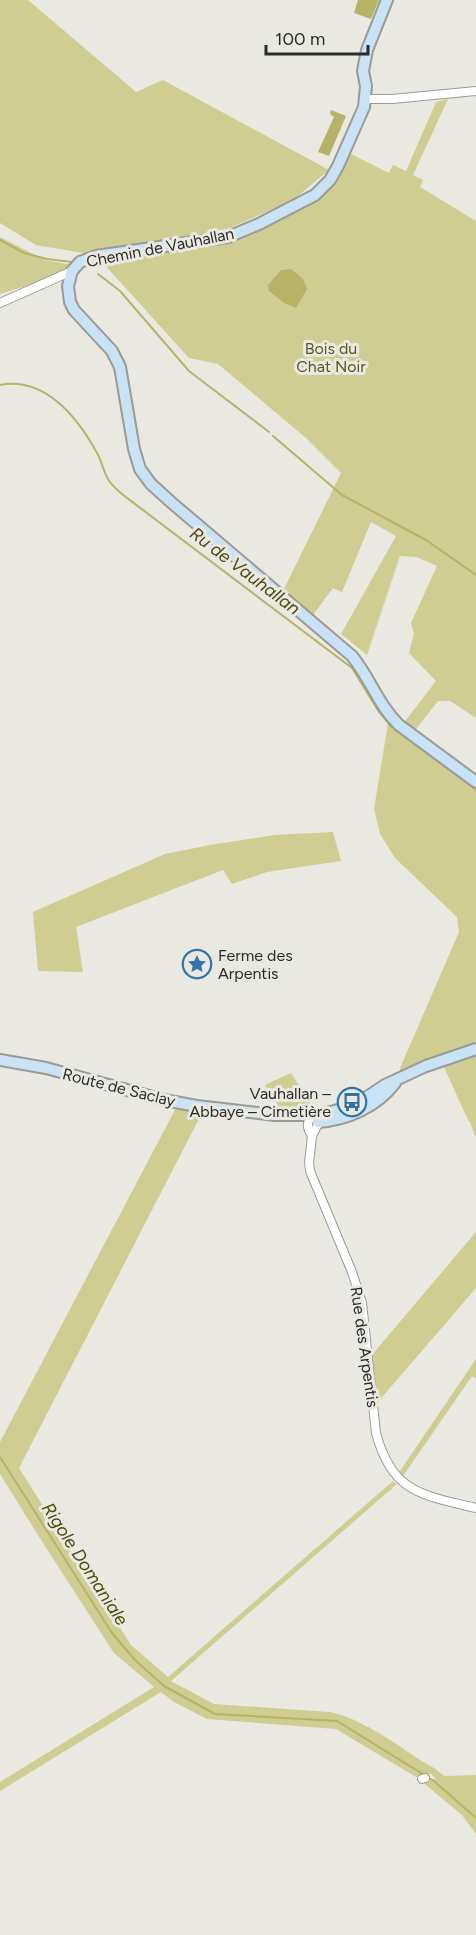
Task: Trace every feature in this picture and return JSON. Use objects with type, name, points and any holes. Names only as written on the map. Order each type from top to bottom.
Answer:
[{"type":"street","points":[[387,0],[367,50],[363,71],[366,99],[392,99],[476,90]]},
{"type":"street","name":"Chemin de Vauhallan","points":[[72,272],[80,262],[96,256],[228,237],[306,200],[323,188],[335,172],[366,99]]},
{"type":"street","points":[[0,303],[72,272]]},
{"type":"street","points":[[72,272],[68,294],[74,310],[105,343],[120,367],[134,449],[140,469],[151,484],[352,656],[362,668],[391,718],[399,726],[476,782]]},
{"type":"street","name":"Route de Saclay","points":[[275,1115],[314,1115],[338,1111],[355,1105],[385,1085],[426,1066],[476,1049]]},
{"type":"street","name":"Route de Saclay","points":[[0,1060],[46,1068],[179,1103],[275,1115],[308,1122],[339,1119],[356,1113],[380,1098],[398,1080]]},
{"type":"street","name":"Route de Saclay","points":[[308,1122],[310,1118],[332,1116],[338,1111]]},
{"type":"street","name":"Rue des Arpentis","points":[[308,1122],[312,1136]]},
{"type":"street","name":"Rue des Arpentis","points":[[319,1122],[312,1136],[310,1171],[345,1254],[362,1303],[376,1433],[381,1450],[388,1466],[398,1479],[412,1489],[429,1496],[476,1508]]},
{"type":"green space","points":[[0,0],[28,0],[136,92],[163,80],[329,170],[293,200],[214,235],[170,238],[89,254],[36,245],[0,223]]},
{"type":"green space","name":"Bois du Chat Noir","points":[[448,99],[413,175],[423,180],[420,187],[476,221],[476,718],[450,701],[438,701],[413,733],[403,724],[436,681],[409,653],[414,634],[411,623],[437,566],[416,557],[400,556],[367,655],[341,634],[396,536],[371,522],[342,592],[333,588],[313,615],[304,611],[282,593],[341,473],[306,438],[218,364],[189,358],[102,262],[220,243],[296,211],[313,203],[329,190],[342,172],[349,153],[389,173],[393,165],[406,171],[436,102]]},
{"type":"green space","points":[[0,237],[45,260],[71,265],[49,279],[0,294]]},
{"type":"green space","points":[[388,723],[476,789],[476,1049],[400,1073],[400,1068],[459,932],[457,917],[395,858],[380,834],[374,809]]},
{"type":"green space","points":[[333,832],[341,861],[267,872],[232,884],[223,870],[76,927],[83,972],[38,971],[33,912],[165,854],[274,835]]},
{"type":"green space","points":[[476,1055],[476,1135],[475,1136],[443,1065]]},
{"type":"green space","points":[[291,1073],[316,1112],[281,1110],[265,1085]]},
{"type":"green space","points":[[176,1108],[201,1115],[19,1468],[131,1645],[168,1677],[393,1481],[397,1484],[171,1681],[214,1704],[330,1712],[342,1715],[397,1744],[444,1776],[476,1775],[476,1834],[462,1815],[422,1782],[436,1779],[431,1774],[416,1777],[336,1729],[207,1719],[174,1702],[161,1692],[0,1791],[0,1782],[154,1687],[114,1653],[41,1540],[0,1474],[0,1442]]},
{"type":"green space","points":[[476,1232],[476,1288],[377,1403],[371,1356]]},
{"type":"green space","points":[[476,1359],[476,1379],[472,1376],[401,1479],[398,1474]]},
{"type":"shaded area","points":[[358,0],[379,0],[371,19],[354,13]]},
{"type":"shaded area","points":[[331,110],[346,116],[329,156],[318,152],[334,117],[330,114]]},
{"type":"shaded area","points":[[291,269],[303,279],[307,289],[296,308],[284,303],[269,291],[268,285],[281,270]]},
{"type":"waterway","points":[[0,240],[24,253],[72,262]]},
{"type":"waterway","points":[[98,274],[120,291],[189,371],[269,432]]},
{"type":"waterway","name":"Ru de Vauhallan","points":[[0,385],[16,384],[31,387],[45,393],[58,403],[80,426],[99,456],[108,479],[118,491],[352,668],[379,712],[392,727],[476,789]]},
{"type":"waterway","points":[[273,436],[342,495],[426,540],[476,575]]},
{"type":"waterway","name":"Rigole Domaniale","points":[[0,1457],[112,1633],[135,1660],[164,1686],[215,1714],[337,1721],[434,1781],[476,1818]]},
{"type":"place","name":"Ferme des Arpentis","points":[[197,964]]},
{"type":"place","name":"Vauhallan – Abbaye – Cimetière","points":[[352,1102]]}]
